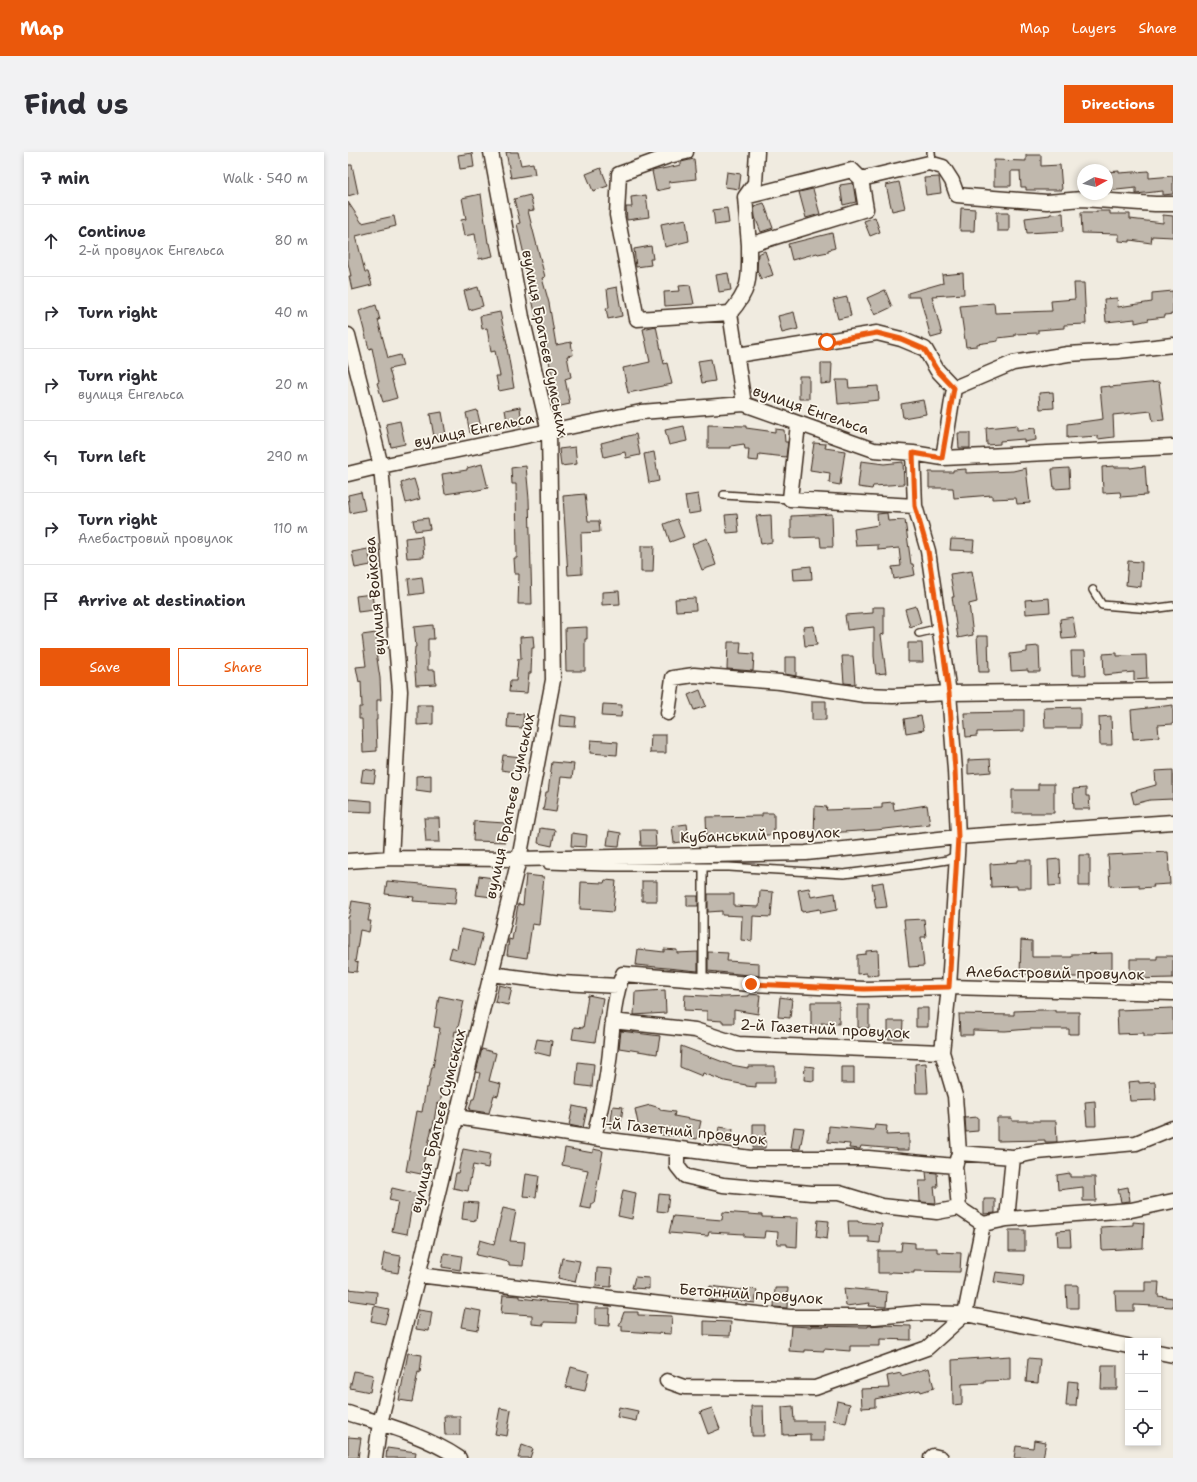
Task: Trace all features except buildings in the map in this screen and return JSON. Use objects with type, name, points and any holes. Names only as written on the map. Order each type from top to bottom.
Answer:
[{"type":"street","name":"вулиця Братьєв Сумських","points":[[375,1458],[380,1423],[418,1275],[518,861],[553,680],[549,432],[522,317],[491,152]]},
{"type":"street","points":[[686,152],[669,156],[620,174],[617,215],[636,319],[730,312],[740,302],[749,283],[749,245],[745,197],[755,183],[757,152]]},
{"type":"street","points":[[861,179],[929,163],[932,158],[943,167],[952,181],[957,195],[1047,202],[1082,199],[1173,204]]},
{"type":"street","points":[[745,197],[852,170],[861,179],[866,209],[749,245]]},
{"type":"street","points":[[730,312],[744,404]]},
{"type":"street","points":[[737,355],[877,333],[901,339],[924,349],[937,370],[954,388]]},
{"type":"street","name":"вулиця Войкова","points":[[348,335],[381,466],[400,691],[391,858]]},
{"type":"street","points":[[954,388],[1013,363],[1068,354],[1118,351],[1173,345]]},
{"type":"street","points":[[942,458],[954,388]]},
{"type":"street","name":"вулиця Енгельса","points":[[348,474],[641,412],[744,404],[874,450],[913,453],[942,458],[1173,447]]},
{"type":"street","points":[[798,424],[790,499],[915,506]]},
{"type":"street","points":[[913,453],[915,506],[928,551],[940,628],[949,693],[955,770],[958,837],[949,987],[942,1052],[954,1096],[959,1208]]},
{"type":"street","points":[[668,713],[673,678],[694,675],[780,682],[865,695],[893,696],[949,693],[1173,690]]},
{"type":"street","name":"Кубанський провулок","points":[[348,861],[391,858],[518,861],[806,853],[958,837],[1173,822]]},
{"type":"street","points":[[491,974],[561,983],[618,986],[612,1021],[608,1068],[594,1138]]},
{"type":"street","name":"Алебастровий провулок","points":[[618,986],[623,974],[751,984],[864,989],[949,987],[1173,993]]},
{"type":"street","name":"2-й Газетний провулок","points":[[612,1021],[694,1030],[738,1044],[942,1052]]},
{"type":"street","name":"1-й Газетний провулок","points":[[456,1117],[594,1138],[751,1158],[957,1159],[1013,1157]]},
{"type":"street","points":[[1007,1219],[1013,1157],[1037,1152],[1136,1143],[1173,1128]]},
{"type":"street","points":[[677,1149],[677,1166],[685,1176],[723,1185],[811,1193],[839,1193],[882,1206],[937,1212],[959,1208],[983,1224],[1007,1219],[1131,1210],[1173,1201]]},
{"type":"street","points":[[667,1381],[684,1387],[815,1388],[927,1348],[965,1314],[983,1224]]},
{"type":"street","name":"Бетонний провулок","points":[[418,1275],[670,1305],[790,1317],[875,1317],[917,1313],[965,1314],[1125,1345]]},
{"type":"street","points":[[1161,1353],[1173,1355]]},
{"type":"street","points":[[348,1412],[442,1446],[459,1458]]},
{"type":"street","points":[[931,1458],[933,1456],[941,1458]]},
{"type":"lane","points":[[724,495],[790,499]]},
{"type":"lane","points":[[1093,590],[1102,605],[1151,609],[1173,606]]},
{"type":"lane","points":[[919,633],[940,628]]},
{"type":"lane","points":[[518,861],[606,867],[703,867],[768,869],[844,874],[947,860],[957,855]]},
{"type":"lane","points":[[703,867],[703,980]]},
{"type":"route","points":[[751,984],[864,989],[949,987],[954,929],[958,837],[955,770],[949,693],[940,628],[928,551],[915,506],[913,453],[942,458],[954,388],[937,370],[924,349],[901,339],[877,333],[827,342]]}]
